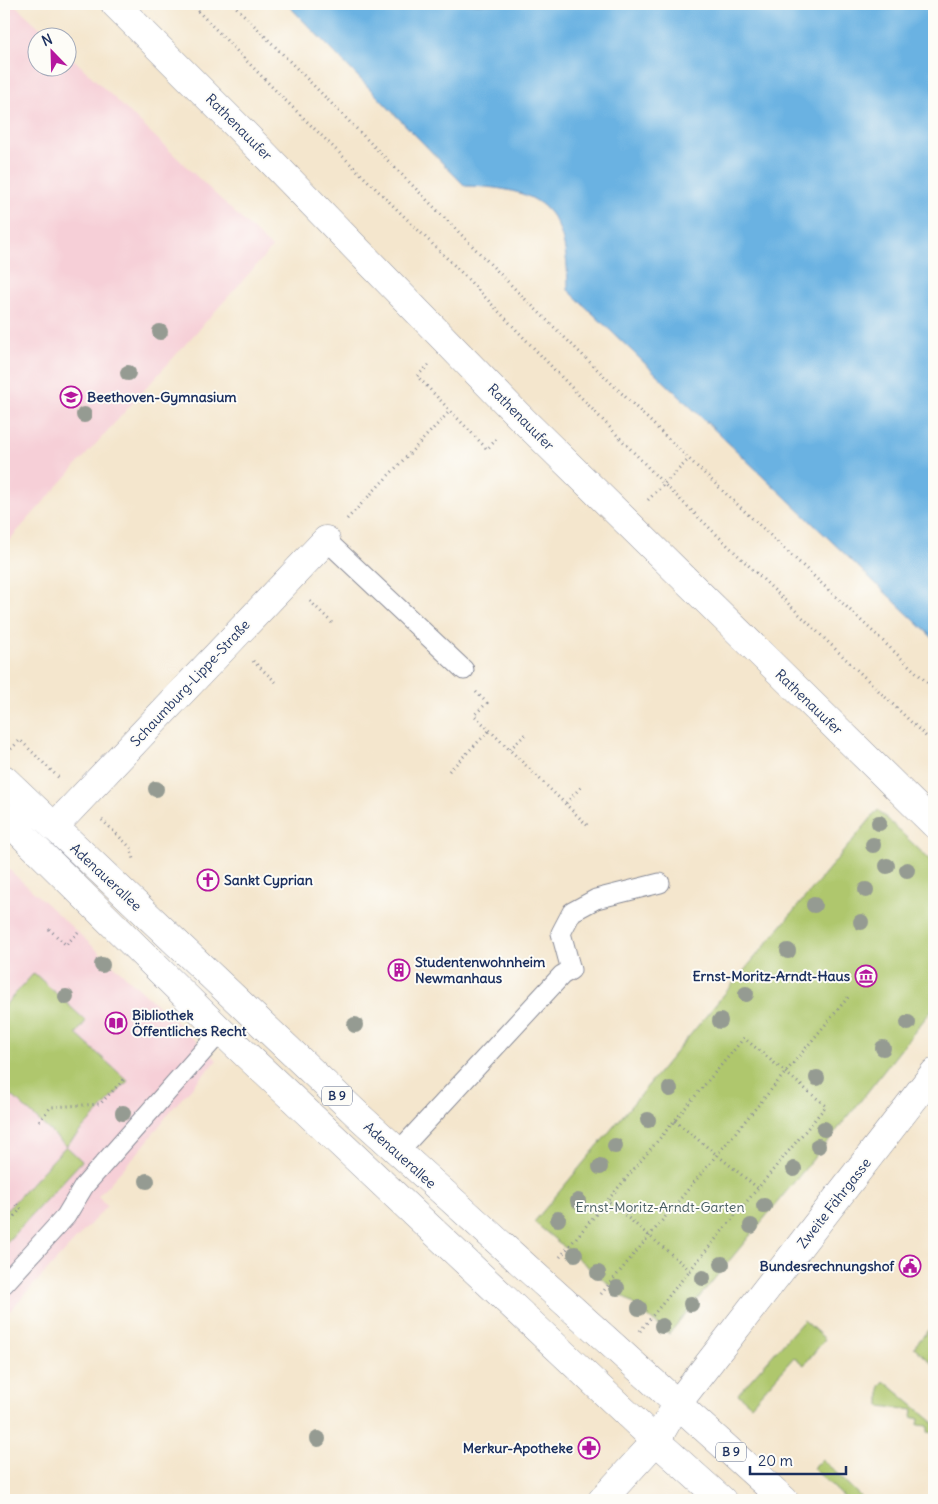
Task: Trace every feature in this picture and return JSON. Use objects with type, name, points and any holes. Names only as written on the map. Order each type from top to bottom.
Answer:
[{"type":"street","name":"Rathenauufer","points":[[115,4],[246,134],[519,416],[934,824]]},
{"type":"street","name":"Schaumburg-Lippe-Straße","points":[[54,827],[326,540]]},
{"type":"street","name":"Adenauerallee","points":[[4,779],[398,1152],[536,1279],[582,1317],[784,1500]]},
{"type":"street","name":"Adenauerallee","points":[[4,817],[222,1031],[656,1441],[722,1500]]},
{"type":"street","name":"Zweite Fährgasse","points":[[602,1500],[656,1441],[678,1403],[934,1074]]},
{"type":"lane","points":[[326,540],[464,670]]},
{"type":"lane","points":[[398,1152],[556,981],[571,970],[561,933],[572,912],[596,899],[660,883]]},
{"type":"lane","points":[[4,1284],[66,1216],[84,1186],[222,1031]]},
{"type":"path","points":[[191,4],[280,95],[460,271],[664,484],[934,744]]},
{"type":"path","points":[[233,4],[518,292],[689,459],[934,689]]},
{"type":"path","points":[[430,364],[417,376],[450,411],[487,449],[500,436]]},
{"type":"path","points":[[368,498],[450,411]]},
{"type":"path","points":[[626,522],[689,459]]},
{"type":"path","points":[[464,670],[465,682],[487,703],[474,715],[588,826]]},
{"type":"path","points":[[449,771],[490,730]]},
{"type":"path","points":[[510,750],[527,733]]},
{"type":"path","points":[[566,803],[583,785]]},
{"type":"path","points":[[582,1317],[716,1153],[850,995]]},
{"type":"path","points":[[567,1250],[744,1038],[826,1106],[621,1353]]},
{"type":"path","points":[[39,1121],[51,1107],[100,1104],[125,1078]]},
{"type":"path","points":[[675,1121],[759,1189]]},
{"type":"path","points":[[608,1201],[690,1270]]},
{"type":"path","points":[[4,1227],[21,1209],[14,1202]]},
{"type":"shaded area","name":"Beethoven-Gymnasium","points":[[4,4],[14,4],[40,28],[28,28],[28,78],[78,78],[78,64],[272,248],[4,546]]},
{"type":"shaded area","points":[[4,865],[217,1060],[173,1108],[142,1148],[98,1196],[107,1206],[4,1317]]},
{"type":"green space","name":"Ernst-Moritz-Arndt-Garten","points":[[878,810],[934,864],[934,1007],[851,1113],[669,1334],[534,1222]]},
{"type":"green space","points":[[34,973],[86,1021],[76,1034],[128,1081],[66,1146],[4,1088],[4,1006]]},
{"type":"green space","points":[[66,1146],[82,1161],[4,1245],[4,1213]]},
{"type":"green space","points":[[804,1320],[825,1339],[804,1365],[794,1357],[751,1405],[738,1394]]},
{"type":"green space","points":[[934,1323],[934,1365],[914,1347]]},
{"type":"green space","points":[[884,1381],[934,1423],[934,1433],[928,1432],[928,1426],[918,1425],[919,1419],[912,1417],[913,1410],[880,1406],[880,1386]]},
{"type":"green space","points":[[822,1459],[864,1500],[847,1500],[813,1468]]},
{"type":"water","points":[[287,4],[934,4],[934,639],[568,290],[567,263],[563,240],[556,222],[546,209],[533,199],[515,192],[465,186]]},
{"type":"place","name":"Beethoven-Gymnasium","points":[[71,397]]},
{"type":"place","name":"Sankt Cyprian","points":[[208,880]]},
{"type":"place","name":"Studentenwohnheim Newmanhaus","points":[[399,970]]},
{"type":"place","name":"Ernst-Moritz-Arndt-Haus","points":[[866,976]]},
{"type":"place","name":"Bibliothek Öffentliches Recht","points":[[116,1023]]},
{"type":"place","name":"Bundesrechnungshof","points":[[910,1266]]},
{"type":"place","name":"Merkur-Apotheke","points":[[589,1448]]}]
